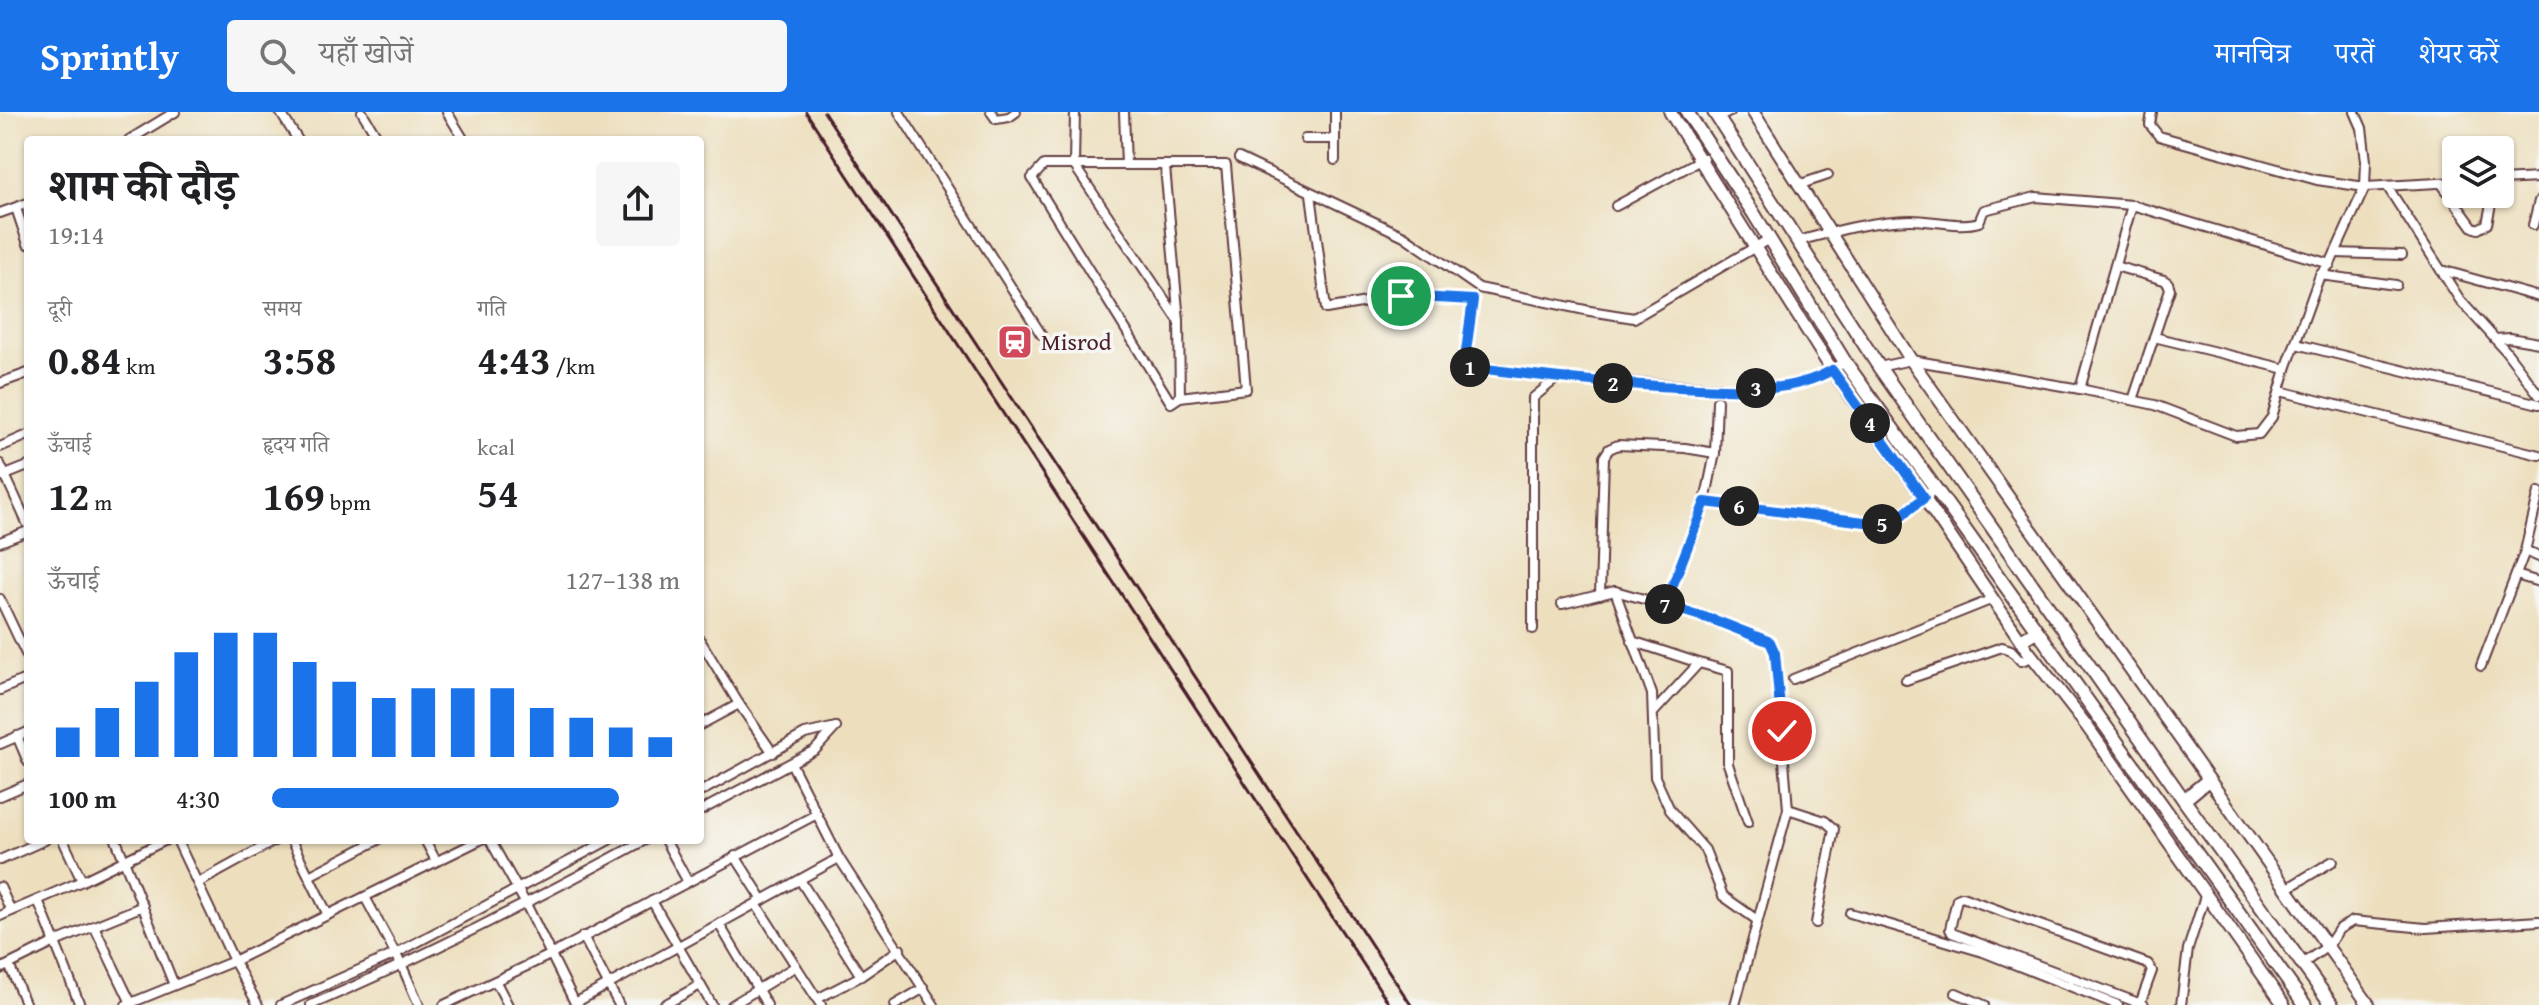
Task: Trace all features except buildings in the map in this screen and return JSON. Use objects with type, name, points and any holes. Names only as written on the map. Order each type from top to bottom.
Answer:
[{"type":"main road","points":[[1687,112],[1845,362],[2305,1005]]},
{"type":"main road","points":[[1721,114],[1879,367],[2332,1005]]},
{"type":"main road","points":[[2021,640],[2036,631]]},
{"type":"main road","points":[[2184,800],[2208,780]]},
{"type":"street","points":[[136,136],[175,112]]},
{"type":"street","points":[[280,112],[295,136]]},
{"type":"street","points":[[362,112],[377,136]]},
{"type":"street","points":[[447,112],[462,136]]},
{"type":"street","points":[[899,112],[1041,334]]},
{"type":"street","points":[[991,112],[996,119],[1002,119],[1016,112]]},
{"type":"street","points":[[1075,112],[1074,165],[1179,321]]},
{"type":"street","points":[[1124,112],[1126,165]]},
{"type":"street","points":[[1335,112],[1335,160]]},
{"type":"street","points":[[1670,112],[1832,370],[2033,657],[2086,725],[2284,1005]]},
{"type":"street","points":[[1753,112],[1911,360],[2369,1005]]},
{"type":"street","points":[[2152,112],[2150,125],[2159,136],[2317,180],[2365,187],[2441,183]]},
{"type":"street","points":[[1879,367],[1911,360],[2080,389],[2155,405],[2236,436],[2259,434],[2272,417],[2320,275],[2330,264],[2365,187],[2362,128],[2355,112]]},
{"type":"street","points":[[1305,139],[1335,139]]},
{"type":"street","points":[[1616,206],[1712,153]]},
{"type":"street","points":[[1239,158],[1404,236],[1479,288],[1634,318],[1769,239]]},
{"type":"street","points":[[1044,165],[1126,165],[1226,165],[1246,389],[1180,397],[1171,403],[1032,178],[1044,165]]},
{"type":"street","points":[[1165,167],[1179,321],[1180,397]]},
{"type":"street","points":[[1798,185],[1828,175]]},
{"type":"street","points":[[2514,179],[2539,178]]},
{"type":"street","points":[[2387,186],[2460,300],[2539,395]]},
{"type":"street","points":[[1311,194],[1326,309],[1401,296],[1473,300],[1464,366],[1557,378],[1740,389],[1780,387],[1819,377],[1845,362]]},
{"type":"street","points":[[1798,241],[1830,232],[1907,220],[1949,221],[1966,226],[1979,222],[1984,210],[2036,197],[2132,205],[2330,264]]},
{"type":"street","points":[[2533,225],[2539,201]]},
{"type":"street","points":[[0,213],[24,205]]},
{"type":"street","points":[[2080,389],[2132,205]]},
{"type":"street","points":[[16,208],[24,232]]},
{"type":"street","points":[[2459,208],[2478,229],[2487,224],[2490,208]]},
{"type":"street","points":[[2335,253],[2402,255]]},
{"type":"street","points":[[2115,266],[2168,283],[2168,296],[2133,400]]},
{"type":"street","points":[[2441,270],[2539,297]]},
{"type":"street","points":[[2320,275],[2396,285]]},
{"type":"street","points":[[2154,337],[2286,369]]},
{"type":"street","points":[[2495,339],[2539,343]]},
{"type":"street","points":[[2296,344],[2539,404]]},
{"type":"street","points":[[0,383],[24,374]]},
{"type":"street","points":[[1533,629],[1533,398],[1557,378]]},
{"type":"street","points":[[2280,391],[2539,455]]},
{"type":"street","points":[[1665,605],[1705,502],[1715,453],[1717,401]]},
{"type":"street","points":[[0,447],[24,437]]},
{"type":"street","points":[[1600,595],[1604,457],[1609,449],[1618,445],[1645,446],[1715,453]]},
{"type":"street","points":[[0,464],[24,520]]},
{"type":"street","points":[[3,476],[24,468]]},
{"type":"street","points":[[1705,502],[1889,525],[1935,489]]},
{"type":"street","points":[[2481,666],[2525,551],[2539,492]]},
{"type":"street","points":[[0,542],[24,530]]},
{"type":"street","points":[[2525,551],[2539,557]]},
{"type":"street","points":[[2516,575],[2539,582]]},
{"type":"street","points":[[1615,591],[1652,694],[1655,777],[1670,810],[1705,850],[1723,896],[1757,920]]},
{"type":"street","points":[[1562,604],[1615,591],[1717,621],[1770,642],[1775,653],[1788,809],[1735,1005]]},
{"type":"street","points":[[0,599],[24,650]]},
{"type":"street","points":[[1793,679],[1993,599]]},
{"type":"street","points":[[1632,641],[1728,671],[1728,764],[1748,822]]},
{"type":"street","points":[[704,647],[773,753]]},
{"type":"street","points":[[1906,680],[2002,647],[2011,650],[2021,661],[2033,657]]},
{"type":"street","points":[[1654,712],[1699,663]]},
{"type":"street","points":[[0,690],[24,680]]},
{"type":"street","points":[[704,723],[739,704]]},
{"type":"street","points":[[704,790],[805,734],[836,727],[815,750],[704,809]]},
{"type":"street","points":[[0,744],[24,733]]},
{"type":"street","points":[[17,736],[24,753]]},
{"type":"street","points":[[791,763],[839,858],[934,1005]]},
{"type":"street","points":[[0,796],[24,786]]},
{"type":"street","points":[[1788,809],[1825,821],[1834,829],[1816,923]]},
{"type":"street","points":[[444,1005],[455,1003],[550,955],[817,814]]},
{"type":"street","points":[[0,860],[36,844]]},
{"type":"street","points":[[65,844],[82,881]]},
{"type":"street","points":[[118,844],[174,985]]},
{"type":"street","points":[[0,916],[82,881],[157,844]]},
{"type":"street","points":[[179,844],[258,1005]]},
{"type":"street","points":[[198,883],[269,844]]},
{"type":"street","points":[[293,844],[328,915]]},
{"type":"street","points":[[309,876],[368,844]]},
{"type":"street","points":[[427,844],[436,861]]},
{"type":"street","points":[[94,926],[128,1004],[234,961],[472,844]]},
{"type":"street","points":[[492,844],[576,1004],[839,858]]},
{"type":"street","points":[[281,1005],[395,954],[602,844]]},
{"type":"street","points":[[311,1005],[402,966],[638,844]]},
{"type":"street","points":[[667,844],[688,882]]},
{"type":"street","points":[[735,856],[819,1002],[900,949]]},
{"type":"street","points":[[2288,888],[2333,861]]},
{"type":"street","points":[[800,880],[861,976]]},
{"type":"street","points":[[0,887],[11,911]]},
{"type":"street","points":[[2181,1005],[2188,949],[2206,893]]},
{"type":"street","points":[[365,897],[419,1005]]},
{"type":"street","points":[[1962,897],[2148,964],[2152,971],[2142,1004],[1952,933],[1950,929],[1957,899],[1962,897]]},
{"type":"street","points":[[38,900],[80,1005]]},
{"type":"street","points":[[652,901],[712,1005]]},
{"type":"street","points":[[26,1005],[4,967],[143,906]]},
{"type":"street","points":[[1850,913],[1983,952],[2118,1005]]},
{"type":"street","points":[[2302,964],[2328,946],[2339,929],[2353,921],[2425,928],[2539,921]]},
{"type":"street","points":[[719,924],[767,1005]]},
{"type":"street","points":[[583,936],[619,1005]]},
{"type":"street","points":[[732,1005],[796,966]]},
{"type":"street","points":[[496,982],[508,1005]]},
{"type":"street","points":[[664,1005],[700,985]]},
{"type":"street","points":[[895,1005],[924,988]]},
{"type":"street","points":[[1956,993],[1984,1005]]},
{"type":"railway","points":[[806,112],[1390,1005]]},
{"type":"railway","points":[[824,112],[1411,1005]]},
{"type":"place","name":"Misrod","points":[[1015,342]]},
{"type":"route","points":[[1401,296],[1473,300],[1464,366],[1557,378],[1740,389],[1780,387],[1819,377],[1832,370],[1924,498],[1889,525],[1705,502],[1665,605],[1770,642],[1775,653],[1782,731]]}]
